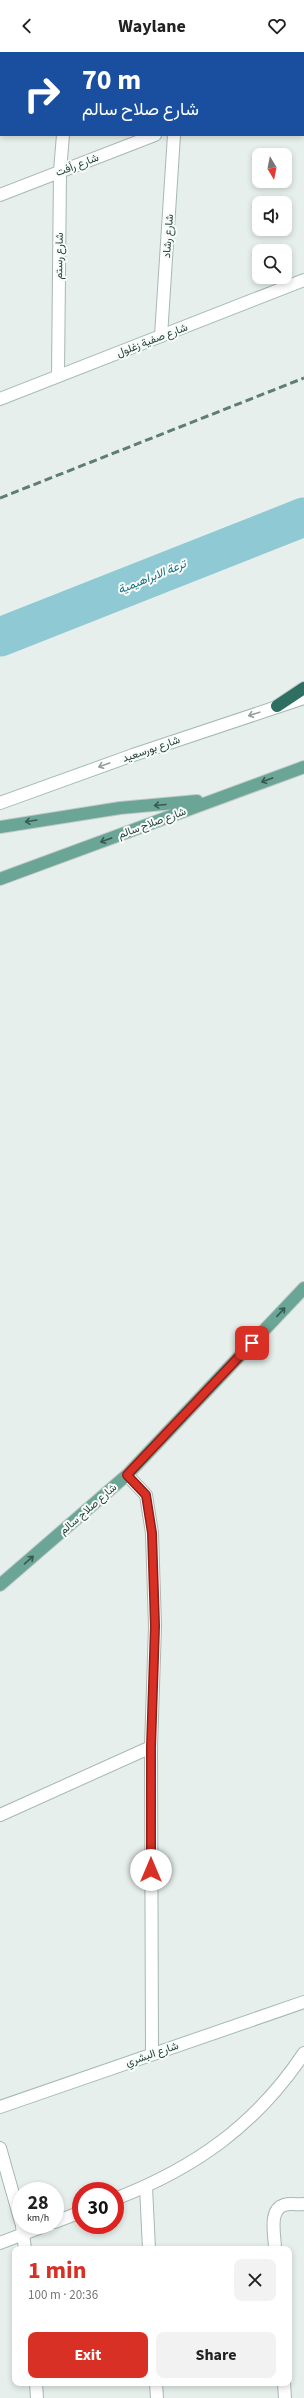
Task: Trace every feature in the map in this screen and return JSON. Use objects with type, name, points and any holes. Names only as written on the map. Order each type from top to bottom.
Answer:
[{"type":"highway","points":[[277,706],[304,688]]},
{"type":"main road","name":"شارع صلاح سالم","points":[[0,879],[304,767]]},
{"type":"main road","points":[[0,827],[120,808],[212,800]]},
{"type":"main road","name":"شارع صلاح سالم","points":[[0,1585],[127,1475],[304,1288]]},
{"type":"street","name":"شارع رستم","points":[[58,376],[60,172],[64,136]]},
{"type":"street","name":"شارع رأفت","points":[[0,195],[152,136]]},
{"type":"street","name":"شارع رشاد","points":[[161,336],[174,136]]},
{"type":"street","name":"شارع صفية زغلول","points":[[0,399],[304,280]]},
{"type":"street","name":"شارع بورسعيد","points":[[0,803],[133,755],[304,698]]},
{"type":"street","points":[[127,1475],[146,1495],[152,1533],[155,1626],[151,1747],[152,2053]]},
{"type":"street","points":[[0,1815],[151,1747]]},
{"type":"street","name":"شارع البشري","points":[[0,2107],[152,2053],[304,2002]]},
{"type":"street","points":[[124,2196],[146,2187],[200,2158],[249,2120],[290,2075],[304,2053]]},
{"type":"street","points":[[0,2148],[12,2190]]},
{"type":"street","points":[[146,2187],[149,2246]]},
{"type":"street","points":[[275,2246],[274,2217],[277,2209],[284,2205],[304,2204]]},
{"type":"street","points":[[0,2243],[16,2234]]},
{"type":"street","points":[[23,2234],[25,2246]]},
{"type":"street","points":[[36,2386],[37,2398]]},
{"type":"street","points":[[156,2386],[157,2398]]},
{"type":"street","points":[[284,2386],[285,2398]]},
{"type":"waterway","name":"ترعة الابراهيمية","points":[[0,637],[304,517]]},
{"type":"railway","points":[[0,498],[304,378]]},
{"type":"route","points":[[151,1870],[151,1747],[155,1626],[152,1533],[146,1495],[127,1475],[252,1343]]}]
